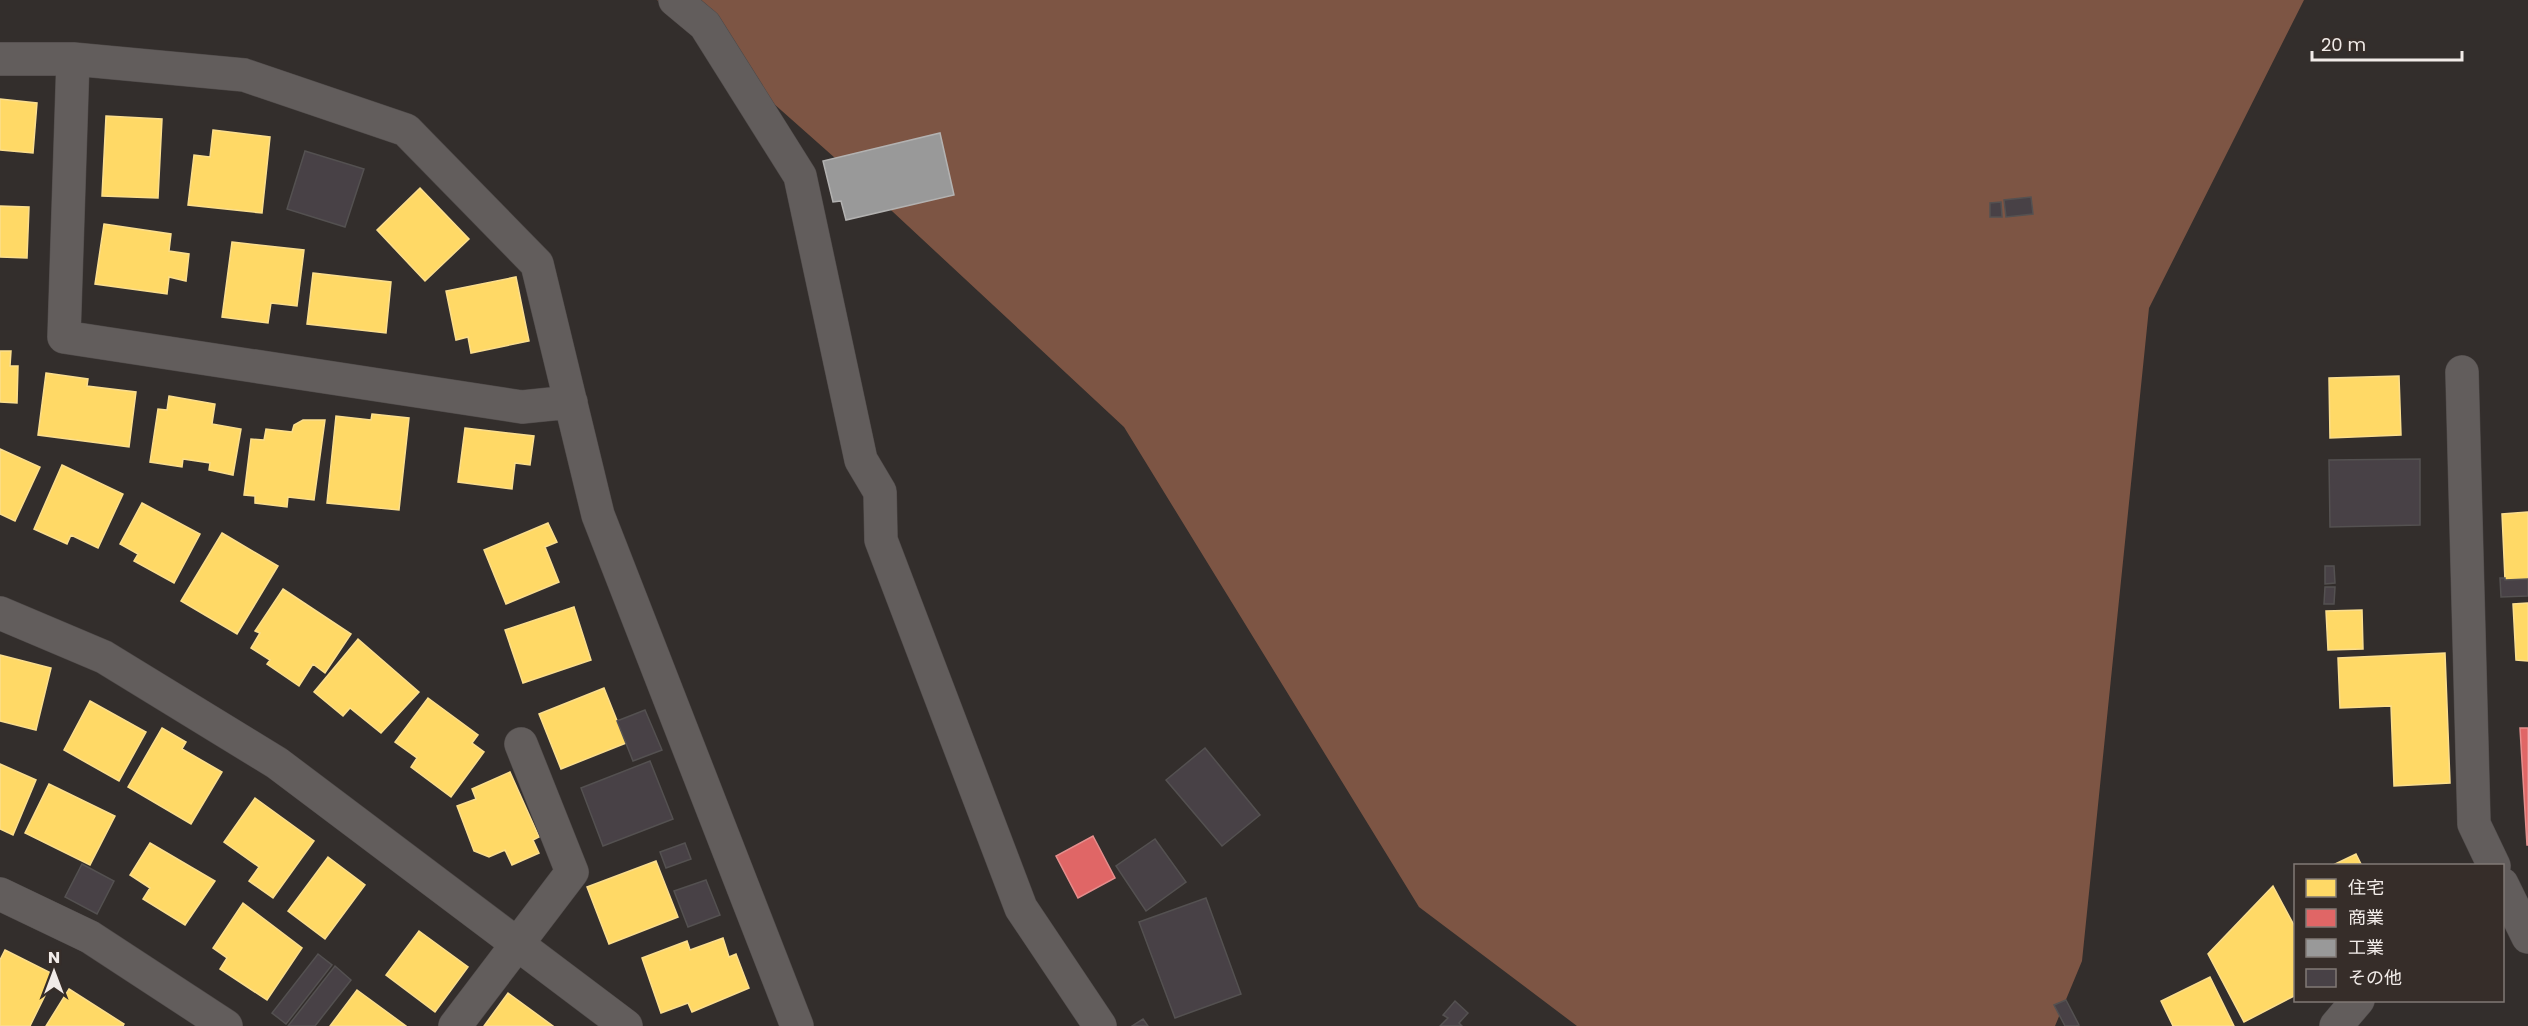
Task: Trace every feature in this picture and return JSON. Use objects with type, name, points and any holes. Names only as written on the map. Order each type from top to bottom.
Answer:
[{"type":"street","points":[[675,0],[705,25],[800,176],[861,460],[880,492],[880,540],[1021,908],[1100,1026]]},
{"type":"street","points":[[73,58],[64,337],[522,407],[571,402]]},
{"type":"street","points":[[0,59],[73,58],[244,75],[406,130],[537,264],[598,515],[797,1026]]},
{"type":"street","points":[[2462,372],[2474,824],[2485,861]]},
{"type":"street","points":[[0,613],[104,657],[276,763],[626,1026]]},
{"type":"street","points":[[455,1026],[572,872],[521,744]]},
{"type":"street","points":[[2504,888],[2528,937]]},
{"type":"street","points":[[0,894],[90,937],[226,1026]]},
{"type":"street","points":[[2336,1026],[2356,1002]]},
{"type":"shaded area","points":[[657,0],[2304,0],[2149,308],[2082,961],[2055,1026],[1577,1026],[1419,907],[1124,427],[835,158]]},
{"type":"building: 住宅","points":[[0,99],[37,103],[33,153],[0,150]]},
{"type":"building: 住宅","points":[[106,116],[162,119],[158,198],[102,196]]},
{"type":"building: 住宅","points":[[213,130],[270,137],[262,213],[188,205],[194,155],[210,157]]},
{"type":"building: 住宅","points":[[420,188],[469,239],[425,281],[377,230]]},
{"type":"building: 住宅","points":[[0,206],[29,207],[27,258],[0,257]]},
{"type":"building: 住宅","points":[[104,224],[171,234],[169,251],[189,254],[186,281],[169,277],[167,294],[95,284]]},
{"type":"building: 住宅","points":[[232,242],[304,250],[297,306],[271,303],[268,323],[222,317]]},
{"type":"building: 住宅","points":[[313,273],[391,282],[386,333],[307,324]]},
{"type":"building: 住宅","points":[[516,277],[529,341],[471,353],[468,337],[456,340],[446,291]]},
{"type":"building: 住宅","points":[[0,351],[11,351],[10,366],[18,366],[17,403],[0,402]]},
{"type":"building: 住宅","points":[[46,373],[88,379],[87,386],[136,392],[129,447],[38,435]]},
{"type":"building: 住宅","points":[[2399,376],[2401,435],[2330,438],[2329,378]]},
{"type":"building: 住宅","points":[[169,396],[215,404],[212,424],[241,429],[233,475],[209,470],[210,463],[183,459],[182,467],[150,462],[158,409],[167,410]]},
{"type":"building: 住宅","points":[[372,414],[409,418],[399,510],[327,503],[336,416],[371,420]]},
{"type":"building: 住宅","points":[[303,420],[325,420],[314,500],[288,497],[287,507],[255,503],[255,496],[244,495],[251,439],[264,440],[266,429],[292,432],[294,425]]},
{"type":"building: 住宅","points":[[465,428],[534,436],[530,465],[515,463],[512,489],[458,482]]},
{"type":"building: 住宅","points":[[0,449],[40,467],[15,521],[0,514]]},
{"type":"building: 住宅","points":[[62,465],[123,494],[98,548],[71,535],[67,544],[34,529]]},
{"type":"building: 住宅","points":[[142,503],[200,534],[174,583],[134,561],[138,554],[120,544]]},
{"type":"building: 住宅","points":[[2528,512],[2528,579],[2505,580],[2502,514]]},
{"type":"building: 住宅","points":[[548,523],[557,542],[545,547],[559,582],[506,604],[484,550]]},
{"type":"building: 住宅","points":[[222,533],[278,566],[237,634],[181,601]]},
{"type":"building: 住宅","points":[[283,589],[351,634],[325,673],[313,664],[299,686],[267,664],[270,660],[251,648],[260,633],[255,631]]},
{"type":"building: 住宅","points":[[2528,603],[2528,661],[2516,660],[2513,604]]},
{"type":"building: 住宅","points":[[574,607],[591,660],[523,683],[505,630]]},
{"type":"building: 住宅","points":[[2362,610],[2363,649],[2328,650],[2326,611]]},
{"type":"building: 住宅","points":[[358,639],[419,692],[381,733],[350,708],[343,716],[314,692]]},
{"type":"building: 住宅","points":[[2445,653],[2450,783],[2394,786],[2391,706],[2340,708],[2338,658]]},
{"type":"building: 住宅","points":[[0,655],[51,668],[36,730],[0,721]]},
{"type":"building: 住宅","points":[[604,688],[626,743],[561,769],[539,714]]},
{"type":"building: 住宅","points":[[428,698],[478,735],[472,743],[484,752],[451,797],[411,767],[417,758],[395,742]]},
{"type":"building: 住宅","points":[[90,701],[146,732],[119,781],[64,750]]},
{"type":"building: 住宅","points":[[162,728],[186,742],[182,749],[222,772],[191,824],[128,787]]},
{"type":"building: 住宅","points":[[0,764],[36,780],[13,835],[0,829]]},
{"type":"building: 住宅","points":[[510,772],[539,837],[533,840],[539,853],[512,865],[505,850],[489,857],[474,851],[457,806],[476,799],[472,789]]},
{"type":"building: 住宅","points":[[49,784],[115,816],[90,865],[25,833]]},
{"type":"building: 住宅","points":[[255,798],[314,841],[273,898],[249,881],[259,867],[224,842]]},
{"type":"building: 住宅","points":[[150,843],[215,881],[185,925],[143,899],[150,888],[130,875]]},
{"type":"building: 住宅","points":[[2356,854],[2361,864],[2335,864]]},
{"type":"building: 住宅","points":[[328,857],[365,885],[325,939],[288,911]]},
{"type":"building: 住宅","points":[[656,861],[678,917],[609,944],[587,887]]},
{"type":"building: 住宅","points":[[2273,886],[2294,925],[2294,996],[2244,1022],[2208,954]]},
{"type":"building: 住宅","points":[[243,903],[302,948],[267,1000],[220,969],[227,958],[213,948]]},
{"type":"building: 住宅","points":[[419,931],[468,967],[435,1012],[386,975]]},
{"type":"building: 住宅","points":[[723,938],[729,957],[736,954],[749,988],[692,1012],[688,1003],[661,1013],[642,958],[687,941],[690,950]]},
{"type":"building: 住宅","points":[[5,950],[55,975],[30,1026],[0,1026],[0,960]]},
{"type":"building: 住宅","points":[[2210,977],[2234,1026],[2173,1026],[2161,1001]]},
{"type":"building: 住宅","points":[[69,989],[124,1024],[123,1026],[46,1026]]},
{"type":"building: 住宅","points":[[357,990],[406,1026],[330,1026]]},
{"type":"building: 住宅","points":[[508,993],[553,1026],[484,1026]]},
{"type":"building: 商業","points":[[2520,728],[2528,728],[2528,845],[2527,845]]},
{"type":"building: 商業","points":[[1093,836],[1115,878],[1078,898],[1056,856]]},
{"type":"building: 工業","points":[[940,133],[954,195],[846,220],[841,201],[833,202],[823,161]]},
{"type":"building: その他","points":[[305,151],[364,169],[345,227],[287,209]]},
{"type":"building: その他","points":[[2031,197],[2033,214],[2006,217],[2004,200]]},
{"type":"building: その他","points":[[2001,202],[2002,217],[1990,217],[1990,203]]},
{"type":"building: その他","points":[[2420,459],[2420,525],[2330,527],[2329,460]]},
{"type":"building: その他","points":[[2325,566],[2334,566],[2335,583],[2325,584]]},
{"type":"building: その他","points":[[2500,578],[2505,578],[2505,580],[2528,579],[2528,596],[2501,597]]},
{"type":"building: その他","points":[[2325,587],[2335,587],[2334,604],[2324,604]]},
{"type":"building: その他","points":[[645,710],[662,750],[633,761],[617,721]]},
{"type":"building: その他","points":[[1205,748],[1260,815],[1222,846],[1166,780]]},
{"type":"building: その他","points":[[650,761],[673,819],[603,846],[581,788]]},
{"type":"building: その他","points":[[1155,839],[1186,882],[1146,911],[1116,866]]},
{"type":"building: その他","points":[[685,843],[691,859],[666,868],[660,852]]},
{"type":"building: その他","points":[[82,864],[114,881],[97,914],[65,897]]},
{"type":"building: その他","points":[[706,880],[720,915],[688,927],[674,891]]},
{"type":"building: その他","points":[[1206,898],[1241,994],[1175,1018],[1139,922]]},
{"type":"building: その他","points":[[318,954],[332,965],[286,1024],[272,1013]]},
{"type":"building: その他","points":[[335,966],[351,980],[315,1026],[288,1026]]},
{"type":"building: その他","points":[[2066,1000],[2079,1025],[2065,1026],[2054,1005]]},
{"type":"building: その他","points":[[1455,1001],[1468,1013],[1459,1023],[1462,1026],[1440,1026],[1448,1018],[1443,1015]]},
{"type":"building: その他","points":[[1143,1019],[1148,1026],[1132,1026]]}]
